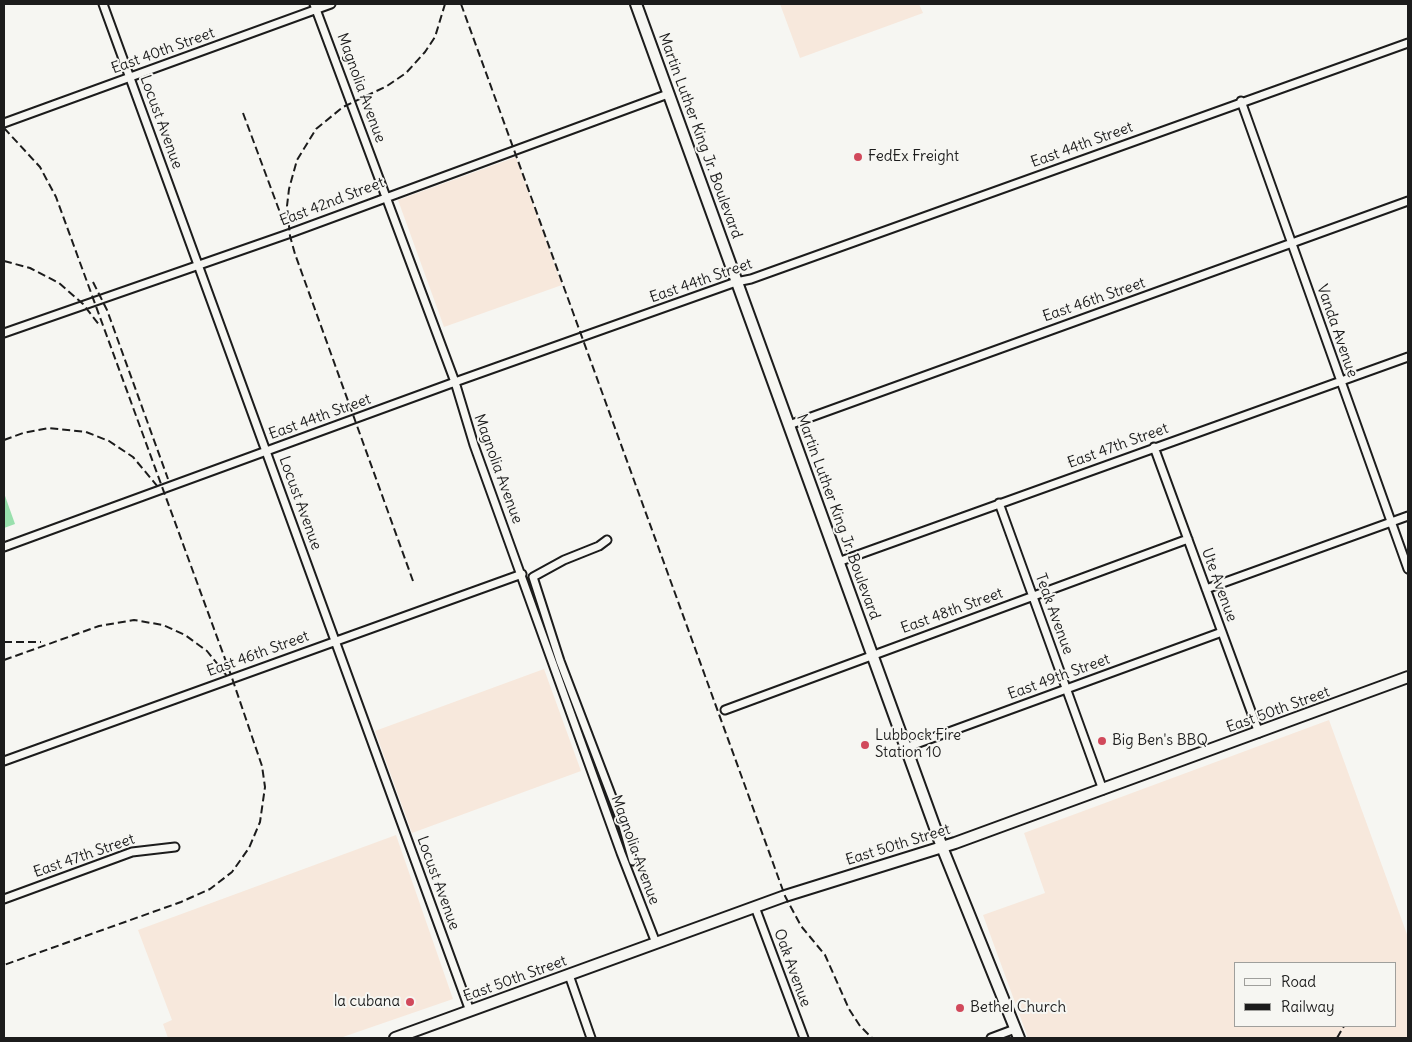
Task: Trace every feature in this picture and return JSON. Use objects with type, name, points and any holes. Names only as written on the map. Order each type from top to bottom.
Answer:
[{"type":"main road","name":"Martin Luther King Jr. Boulevard","points":[[636,4],[942,848],[1017,1034]]},
{"type":"main road","name":"East 50th Street","points":[[395,1038],[755,907],[942,848],[1408,677]]},
{"type":"street","name":"Locust Avenue","points":[[103,4],[470,1011]]},
{"type":"street","name":"East 40th Street","points":[[4,123],[316,6],[331,4]]},
{"type":"street","name":"Magnolia Avenue","points":[[316,6],[455,382],[474,445],[522,574],[620,853],[656,943]]},
{"type":"street","name":"East 44th Street","points":[[4,547],[455,382],[736,282],[751,279],[1408,42]]},
{"type":"street","name":"East 42nd Street","points":[[4,333],[288,234],[386,196],[668,94]]},
{"type":"street","name":"Vanda Avenue","points":[[1241,102],[1408,569]]},
{"type":"street","name":"East 46th Street","points":[[788,425],[1408,201]]},
{"type":"street","name":"East 47th Street","points":[[838,562],[1408,357]]},
{"type":"street","name":"Ute Avenue","points":[[1154,447],[1259,733]]},
{"type":"street","name":"Teak Avenue","points":[[999,503],[1103,790]]},
{"type":"street","points":[[1206,589],[1408,516]]},
{"type":"street","name":"East 48th Street","points":[[725,710],[1188,539]]},
{"type":"street","points":[[607,540],[599,546],[564,560],[533,577],[560,661],[623,826],[634,861]]},
{"type":"street","name":"East 46th Street","points":[[4,761],[522,574]]},
{"type":"street","name":"East 49th Street","points":[[906,748],[1222,632]]},
{"type":"street","name":"East 47th Street","points":[[4,899],[132,852],[175,847]]},
{"type":"street","name":"Oak Avenue","points":[[755,907],[804,1038]]},
{"type":"street","points":[[569,975],[591,1038]]},
{"type":"street","points":[[991,1038],[1017,1034]]},
{"type":"shaded area","points":[[780,4],[919,4],[923,13],[800,58]]},
{"type":"shaded area","points":[[516,157],[562,285],[444,327],[398,200]]},
{"type":"shaded area","points":[[544,669],[581,771],[412,833],[375,731]]},
{"type":"shaded area","points":[[1329,720],[1408,937],[1408,1038],[1028,1038],[983,915],[1045,893],[1024,833]]},
{"type":"shaded area","points":[[396,835],[453,999],[340,1038],[168,1038],[163,1024],[172,1020],[138,930]]},
{"type":"green space","points":[[4,493],[15,524],[4,528]]},
{"type":"railway","points":[[413,581],[295,254],[290,236],[287,206],[289,189],[297,160],[316,129],[343,107],[387,86],[406,73],[425,52],[435,37],[445,4]]},
{"type":"railway","points":[[461,4],[785,896],[801,926],[825,955],[849,1009],[860,1026],[872,1038]]},
{"type":"railway","points":[[243,113],[285,226]]},
{"type":"railway","points":[[4,128],[40,167],[56,197],[232,678],[262,766],[265,787],[260,822],[249,848],[232,872],[210,889],[181,902],[4,965]]},
{"type":"railway","points":[[4,261],[30,268],[59,283],[83,304],[100,326]]},
{"type":"railway","points":[[93,282],[107,310],[168,479]]},
{"type":"railway","points":[[4,440],[23,433],[49,428],[86,432],[109,441],[133,457],[158,487]]},
{"type":"railway","points":[[4,660],[99,626],[134,620],[163,625],[185,635],[207,651],[227,676]]},
{"type":"railway","points":[[4,642],[41,642]]},
{"type":"railway","points":[[1337,1038],[1343,1027]]},
{"type":"place","name":"FedEx Freight","points":[[858,157]]},
{"type":"place","name":"Big Ben's BBQ","points":[[1102,741]]},
{"type":"place","name":"Lubbock Fire Station 10","points":[[865,745]]},
{"type":"place","name":"la cubana","points":[[410,1002]]},
{"type":"place","name":"Bethel Church","points":[[960,1008]]}]
